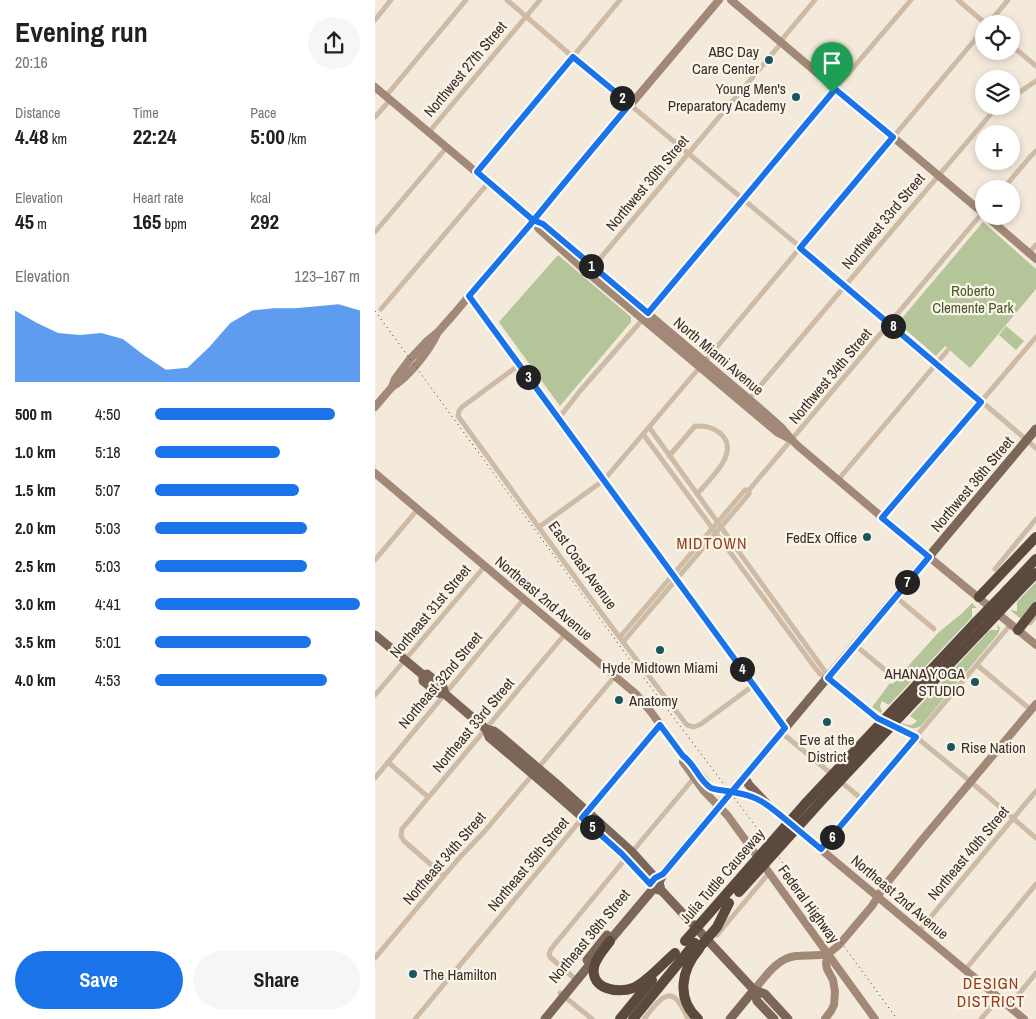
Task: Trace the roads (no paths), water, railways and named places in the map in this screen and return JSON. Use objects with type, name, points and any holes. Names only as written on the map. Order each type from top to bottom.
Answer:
[{"type":"highway","points":[[979,597],[1036,537]]},
{"type":"highway","name":"Julia Tuttle Causeway","points":[[1010,594],[1036,559]]},
{"type":"highway","name":"Julia Tuttle Causeway","points":[[633,1019],[805,804],[901,708],[1010,594],[1036,573]]},
{"type":"highway","points":[[1017,629],[1036,607]]},
{"type":"highway","name":"Julia Tuttle Causeway","points":[[620,1019],[675,953],[693,944],[823,799],[901,708]]},
{"type":"highway","points":[[610,941],[597,959],[594,969],[598,982],[612,990],[622,991],[636,986],[675,953]]},
{"type":"highway","points":[[693,944],[683,984],[685,1001],[698,1019]]},
{"type":"main road","points":[[375,407],[392,387],[399,383],[417,363],[433,344],[438,332],[719,0]]},
{"type":"main road","points":[[731,0],[975,206]]},
{"type":"main road","name":"North Miami Avenue","points":[[375,87],[533,220],[539,229],[602,284],[620,295],[702,364],[778,433],[791,440],[1036,645]]},
{"type":"main road","name":"North Miami Avenue","points":[[533,220],[543,224],[593,267],[645,316],[696,354],[702,364],[749,399],[782,428],[791,440]]},
{"type":"main road","points":[[997,225],[1036,259]]},
{"type":"main road","points":[[702,364],[751,406],[763,411]]},
{"type":"main road","name":"Northwest 36th Street","points":[[929,557],[1036,429]]},
{"type":"main road","name":"Northeast 2nd Avenue","points":[[375,473],[641,699],[705,783],[714,789],[750,796],[769,806],[1024,1019]]},
{"type":"main road","name":"Northeast 36th Street","points":[[539,1019],[610,941],[719,807],[929,557]]},
{"type":"main road","points":[[375,635],[423,675],[423,680],[438,693],[445,694],[486,729],[494,731],[535,771],[629,855],[657,883],[754,990],[757,1000],[774,1019]]},
{"type":"main road","points":[[730,1019],[780,961],[793,957],[828,954],[841,942],[872,906],[921,841],[1033,707]]},
{"type":"main road","name":"Northeast 2nd Avenue","points":[[683,756],[683,762],[694,778],[719,807]]},
{"type":"main road","points":[[744,778],[769,806]]},
{"type":"main road","name":"Federal Highway","points":[[719,807],[728,816],[875,1019]]},
{"type":"main road","name":"Northeast 36th Street","points":[[545,1019],[573,977],[657,883]]},
{"type":"main road","points":[[825,1019],[834,1005],[835,992],[833,980],[827,969],[828,954]]},
{"type":"main road","points":[[803,956],[820,963],[827,969]]},
{"type":"main road","points":[[754,990],[765,994],[788,1019]]},
{"type":"street","points":[[375,20],[391,0]]},
{"type":"street","points":[[375,117],[466,0]]},
{"type":"street","points":[[507,0],[1036,448]]},
{"type":"street","name":"Northwest 27th Street","points":[[429,132],[540,0]]},
{"type":"street","points":[[477,172],[620,0]]},
{"type":"street","name":"Northwest 30th Street","points":[[593,267],[689,154],[815,0]]},
{"type":"street","points":[[559,418],[911,0]]},
{"type":"street","points":[[958,0],[976,15]]},
{"type":"street","points":[[995,15],[1008,0]]},
{"type":"street","points":[[539,527],[604,480],[975,40]]},
{"type":"street","points":[[1020,53],[1036,66]]},
{"type":"street","points":[[1020,92],[1036,81]]},
{"type":"street","name":"Northwest 33rd Street","points":[[749,399],[989,115]]},
{"type":"street","points":[[375,232],[447,147]]},
{"type":"street","points":[[1011,180],[1036,151]]},
{"type":"street","points":[[381,309],[489,182]]},
{"type":"street","name":"Northwest 34th Street","points":[[791,440],[975,225]]},
{"type":"street","points":[[1029,253],[1036,245]]},
{"type":"street","points":[[469,296],[754,685],[783,730],[863,800]]},
{"type":"street","points":[[882,518],[1036,337]]},
{"type":"street","points":[[838,480],[947,351]]},
{"type":"street","name":"East Coast Avenue","points":[[519,365],[462,407],[458,416],[539,527],[687,725],[694,727],[701,724],[754,685]]},
{"type":"street","points":[[669,456],[695,426],[706,426],[715,429],[725,438],[727,446],[723,464],[697,494]]},
{"type":"street","points":[[649,428],[828,678]]},
{"type":"street","points":[[643,434],[821,674],[877,718],[916,737],[1036,838]]},
{"type":"street","points":[[622,640],[715,530],[745,490],[749,490],[791,440]]},
{"type":"street","points":[[375,560],[377,553],[418,509]]},
{"type":"street","points":[[995,568],[1036,519]]},
{"type":"street","name":"Northeast 31st Street","points":[[375,695],[485,566]]},
{"type":"street","points":[[895,597],[934,629]]},
{"type":"street","name":"Northeast 32nd Street","points":[[375,778],[524,599]]},
{"type":"street","points":[[821,849],[977,665],[1017,629],[1036,616]]},
{"type":"street","name":"Northeast 33rd Street","points":[[444,876],[404,841],[401,834],[403,827],[565,634]]},
{"type":"street","points":[[855,645],[897,680]]},
{"type":"street","points":[[977,665],[1033,707]]},
{"type":"street","name":"Northeast 34th Street","points":[[375,958],[615,676]]},
{"type":"street","name":"Northeast 35th Street","points":[[415,1019],[660,725]]},
{"type":"street","points":[[388,762],[428,798]]},
{"type":"street","points":[[573,977],[552,959],[549,954],[553,945],[694,778]]},
{"type":"street","name":"Northeast 40th Street","points":[[919,931],[1036,791]]},
{"type":"street","points":[[710,942],[769,873]]},
{"type":"street","points":[[965,970],[1036,884]]},
{"type":"street","points":[[1009,1006],[1036,973]]},
{"type":"street","points":[[562,994],[592,1019]]},
{"type":"street","points":[[644,1019],[662,998],[669,995],[674,996],[678,1000],[688,1019]]},
{"type":"street","points":[[981,1019],[999,998]]},
{"type":"railway","points":[[375,311],[625,653],[781,860],[897,1019]]},
{"type":"place","name":"ABC Day Care Center","points":[[769,60]]},
{"type":"place","name":"Young Men's Preparatory Academy","points":[[796,97]]},
{"type":"place","name":"FedEx Office","points":[[867,537]]},
{"type":"place","name":"Hyde Midtown Miami","points":[[660,650]]},
{"type":"place","name":"AHANA YOGA STUDIO","points":[[975,682]]},
{"type":"place","name":"Anatomy","points":[[619,700]]},
{"type":"place","name":"Eve at the District","points":[[827,722]]},
{"type":"place","name":"Rise Nation","points":[[951,747]]},
{"type":"place","name":"The Hamilton","points":[[413,974]]},
{"type":"district","name":"MIDTOWN","points":[[712,543]]},
{"type":"district","name":"DESIGN DISTRICT","points":[[991,992]]},
{"type":"park label","name":"Roberto Clemente Park","points":[[973,298]]}]
